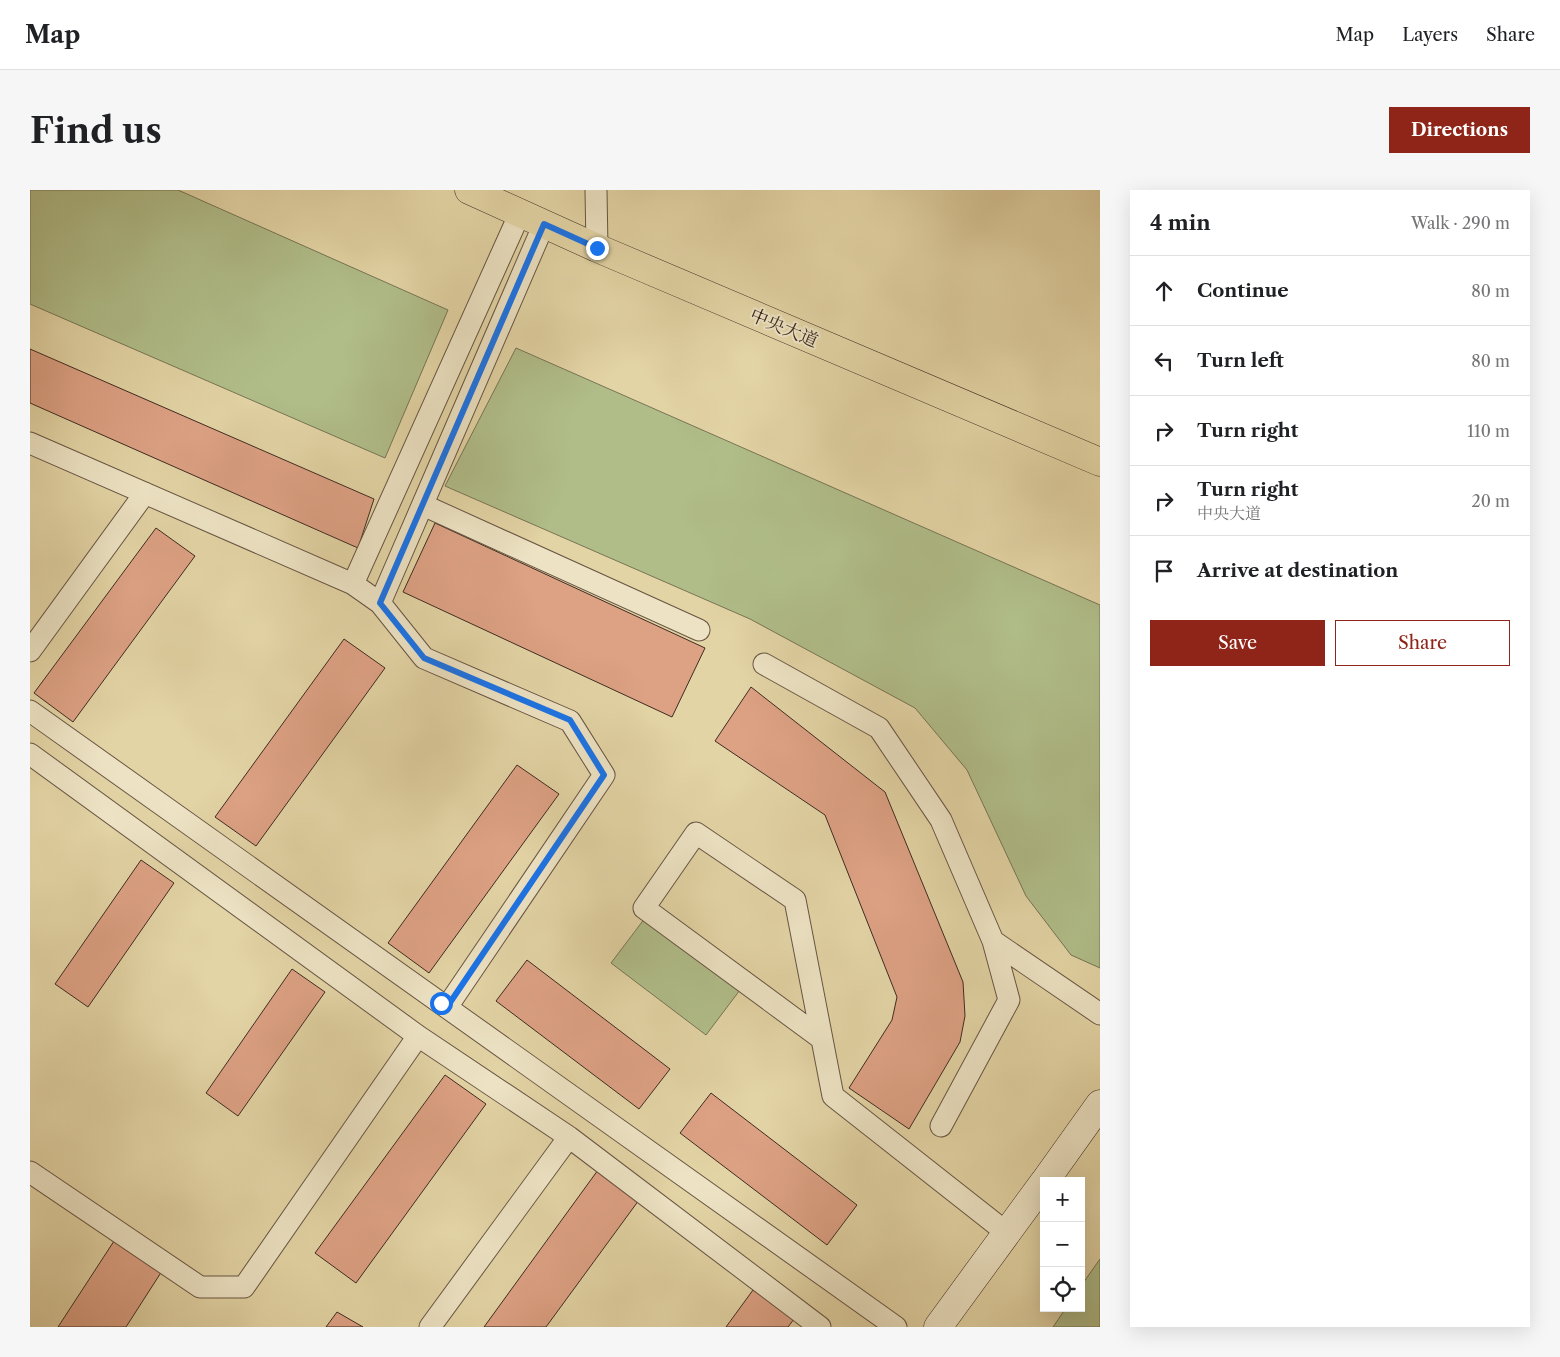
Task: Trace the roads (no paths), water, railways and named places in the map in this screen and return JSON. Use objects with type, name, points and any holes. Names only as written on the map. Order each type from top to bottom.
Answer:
[{"type":"main road","name":"中央大道","points":[[468,190],[597,248],[1100,462]]},
{"type":"street","points":[[596,190],[597,248]]},
{"type":"street","points":[[380,603],[422,505],[532,219]]},
{"type":"street","points":[[353,584],[532,219]]},
{"type":"street","points":[[30,443],[353,584],[380,603],[424,658],[570,720],[604,775],[447,1007]]},
{"type":"street","points":[[30,651],[145,493]]},
{"type":"street","points":[[422,505],[699,630]]},
{"type":"street","points":[[764,664],[879,728],[940,820],[993,941],[1009,1000],[941,1126]]},
{"type":"street","points":[[30,711],[896,1327]]},
{"type":"street","points":[[30,754],[418,1036],[569,1137],[820,1327]]},
{"type":"street","points":[[822,1039],[644,908],[696,833],[795,900],[822,1039],[833,1096],[1007,1233]]},
{"type":"street","points":[[993,941],[1100,1014]]},
{"type":"street","points":[[30,1172],[200,1287],[244,1287],[418,1036]]},
{"type":"street","points":[[1047,1177],[1100,1104]]},
{"type":"street","points":[[430,1327],[569,1137]]},
{"type":"street","points":[[938,1327],[1040,1187]]}]
